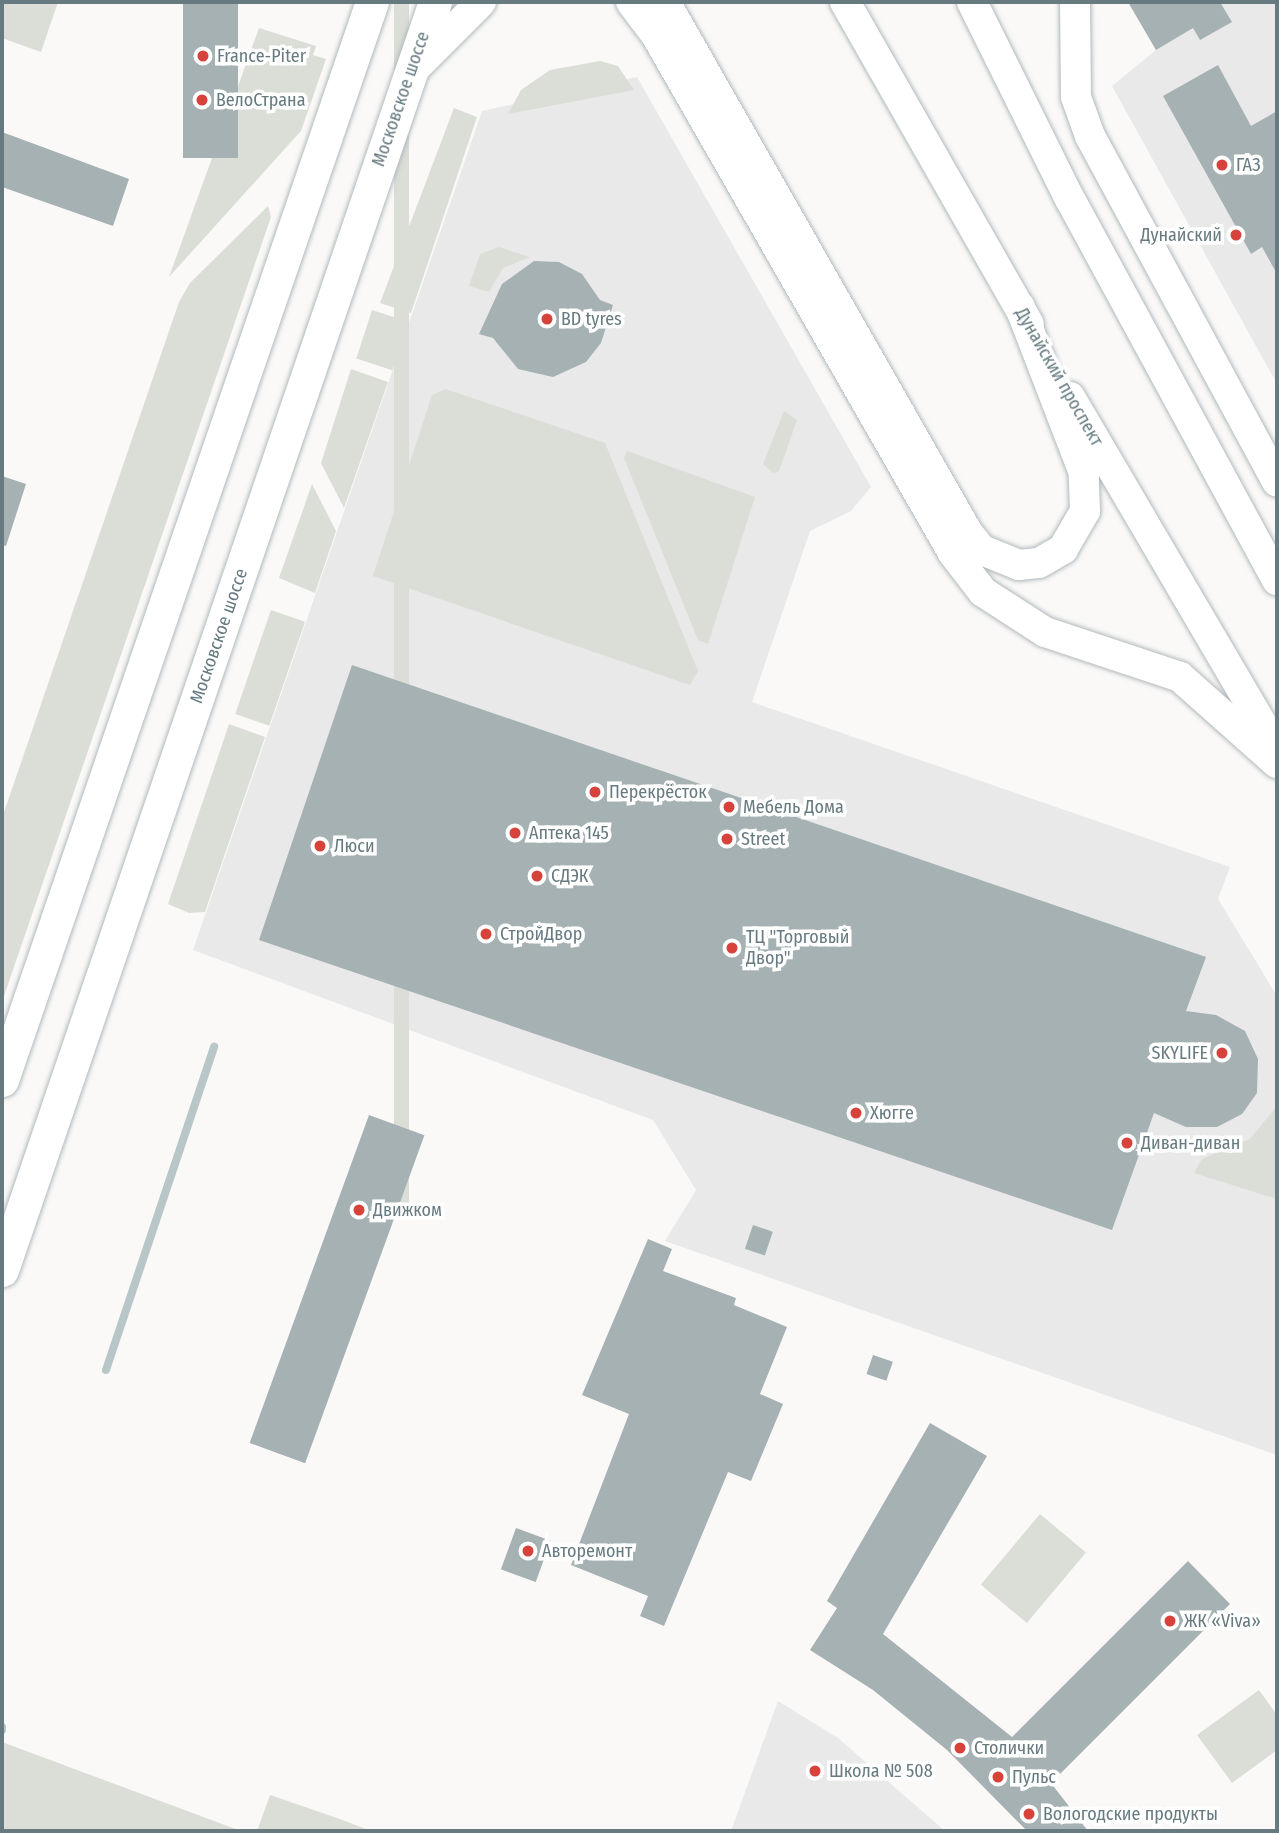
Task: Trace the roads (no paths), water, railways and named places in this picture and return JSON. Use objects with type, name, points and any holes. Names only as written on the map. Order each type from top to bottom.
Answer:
[{"type":"main road","points":[[2,1080],[372,2]]},
{"type":"main road","name":"Московское шоссе","points":[[2,1270],[435,2]]},
{"type":"main road","points":[[411,72],[481,2]]},
{"type":"main road","points":[[631,2],[656,35],[953,553],[983,592],[1045,632],[1180,677],[1277,763]]},
{"type":"main road","points":[[665,2],[968,533],[982,550],[1019,565],[1039,563],[1063,549],[1085,510],[1084,473],[1020,307]]},
{"type":"main road","name":"Дунайский проспект","points":[[845,2],[1277,750]]},
{"type":"main road","points":[[972,2],[1070,199],[1277,581]]},
{"type":"main road","points":[[1075,2],[1076,97],[1090,136],[1277,482]]},
{"type":"waterway","points":[[106,1370],[214,1047]]},
{"type":"place","name":"France-Piter","points":[[203,56]]},
{"type":"place","name":"ВелоСтрана","points":[[202,100]]},
{"type":"place","name":"ГАЗ","points":[[1222,165]]},
{"type":"place","name":"Дунайский","points":[[1236,235]]},
{"type":"place","name":"BD tyres","points":[[547,319]]},
{"type":"place","name":"Перекрёсток","points":[[595,792]]},
{"type":"place","name":"Мебель Дома","points":[[729,807]]},
{"type":"place","name":"Аптека 145","points":[[515,833]]},
{"type":"place","name":"Street","points":[[727,839]]},
{"type":"place","name":"Люси","points":[[320,846]]},
{"type":"place","name":"СДЭК","points":[[537,876]]},
{"type":"place","name":"СтройДвор","points":[[486,934]]},
{"type":"place","name":"ТЦ \"Торговый Двор\"","points":[[732,948]]},
{"type":"place","name":"SKYLIFE","points":[[1222,1053]]},
{"type":"place","name":"Хюгге","points":[[856,1113]]},
{"type":"place","name":"Диван-диван","points":[[1127,1143]]},
{"type":"place","name":"Движком","points":[[359,1210]]},
{"type":"place","name":"Авторемонт","points":[[528,1551]]},
{"type":"place","name":"ЖК «Viva»","points":[[1170,1621]]},
{"type":"place","name":"Столички","points":[[960,1748]]},
{"type":"place","name":"Школа № 508","points":[[815,1771]]},
{"type":"place","name":"Пульс","points":[[998,1777]]},
{"type":"place","name":"Вологодские продукты","points":[[1029,1814]]}]
